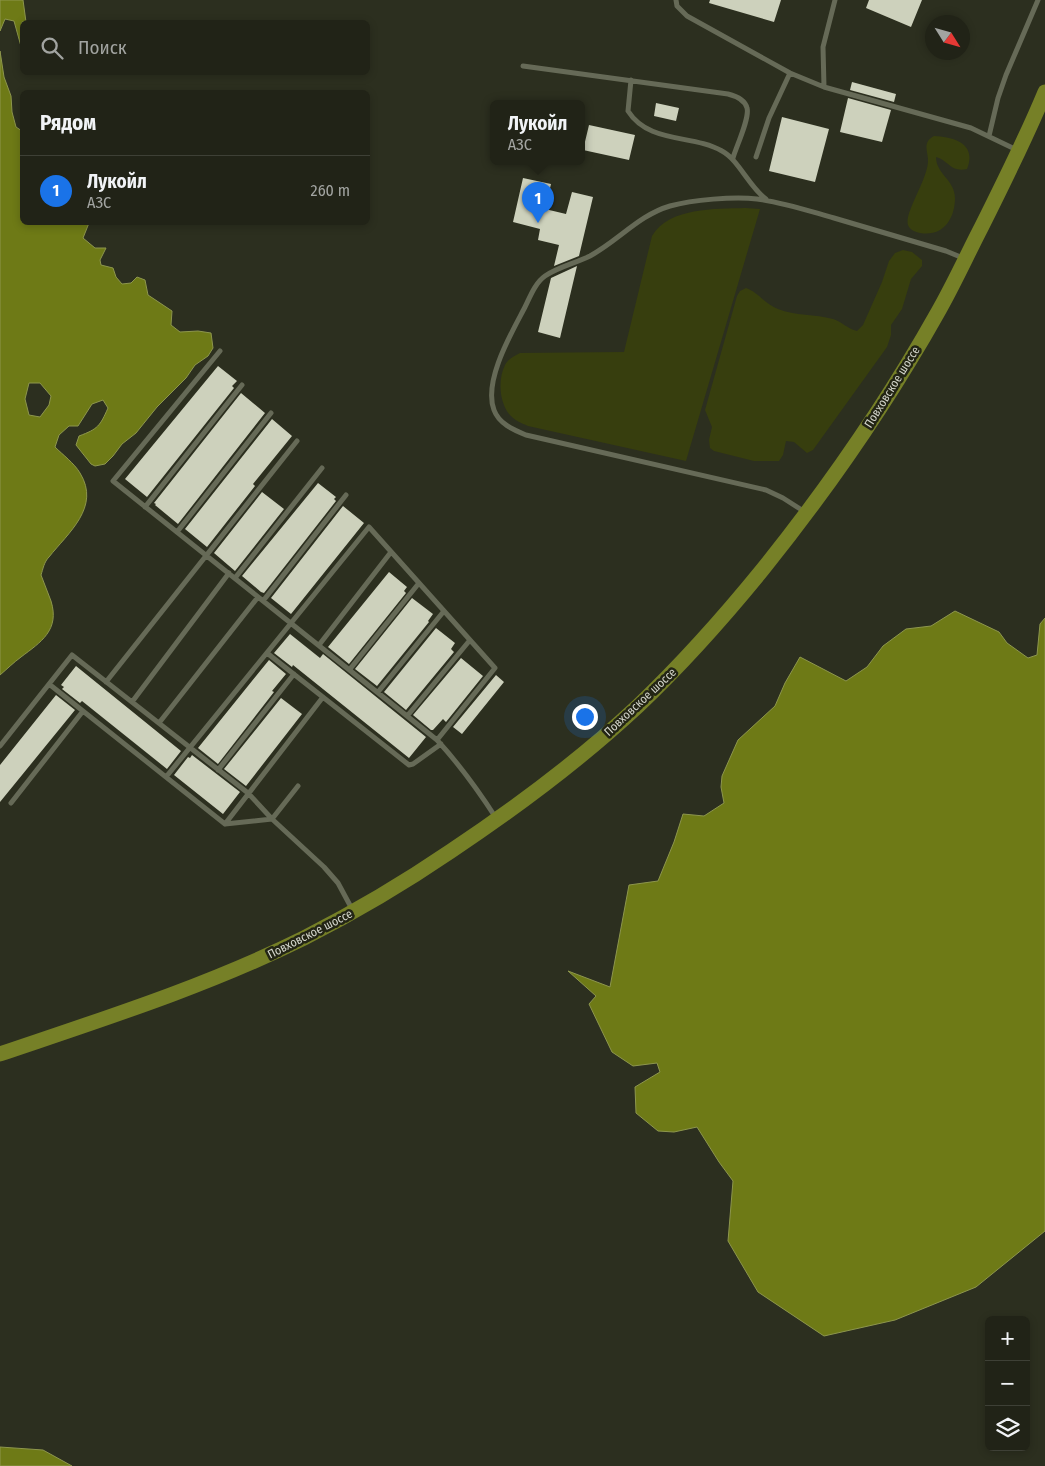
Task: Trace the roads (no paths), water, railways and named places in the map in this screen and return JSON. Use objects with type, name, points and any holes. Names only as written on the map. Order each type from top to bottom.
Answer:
[{"type":"main road","name":"Повховское шоссе","points":[[0,1054],[214,979],[261,959],[354,912],[497,820],[580,757],[637,706],[682,662],[726,613],[808,513],[850,453],[911,359],[940,309],[1019,151],[1045,92]]},
{"type":"lane","points":[[676,0],[678,6],[688,16],[790,73],[824,87],[958,124],[989,136],[1019,151]]},
{"type":"lane","points":[[824,87],[823,47],[835,0]]},
{"type":"lane","points":[[989,136],[998,98],[1006,75],[1038,0]]},
{"type":"lane","points":[[522,66],[728,94],[740,99],[747,108],[748,114],[733,158]]},
{"type":"lane","points":[[756,157],[769,118],[790,73]]},
{"type":"lane","points":[[631,80],[628,110],[636,121],[657,134],[720,149],[733,158],[737,166],[758,192],[769,201]]},
{"type":"lane","points":[[808,513],[766,490],[526,435],[513,430],[501,421],[494,410],[492,399],[498,362],[506,342],[536,286],[545,276],[609,245],[634,224],[652,213],[670,206],[721,200],[756,199],[769,201],[938,249],[965,259]]},
{"type":"lane","points":[[220,351],[113,481],[408,715],[439,742],[481,794],[497,820]]},
{"type":"lane","points":[[145,507],[242,385]]},
{"type":"lane","points":[[177,532],[271,413]]},
{"type":"lane","points":[[106,682],[297,440]]},
{"type":"lane","points":[[235,578],[322,468]]},
{"type":"lane","points":[[263,601],[346,495]]},
{"type":"lane","points":[[166,777],[369,527],[495,668],[439,742],[413,764],[409,765],[267,653]]},
{"type":"lane","points":[[320,645],[391,552]]},
{"type":"lane","points":[[132,702],[229,573]]},
{"type":"lane","points":[[350,669],[419,583]]},
{"type":"lane","points":[[159,724],[258,596]]},
{"type":"lane","points":[[378,692],[444,611]]},
{"type":"lane","points":[[408,715],[470,640]]},
{"type":"lane","points":[[0,746],[72,655],[248,794],[324,867],[338,883],[354,912]]},
{"type":"lane","points":[[218,770],[294,674]]},
{"type":"lane","points":[[49,684],[225,824],[272,819],[298,786]]},
{"type":"lane","points":[[225,824],[323,697]]},
{"type":"lane","points":[[11,804],[83,711]]},
{"type":"place","name":"Лукойл","points":[[538,223]]}]
